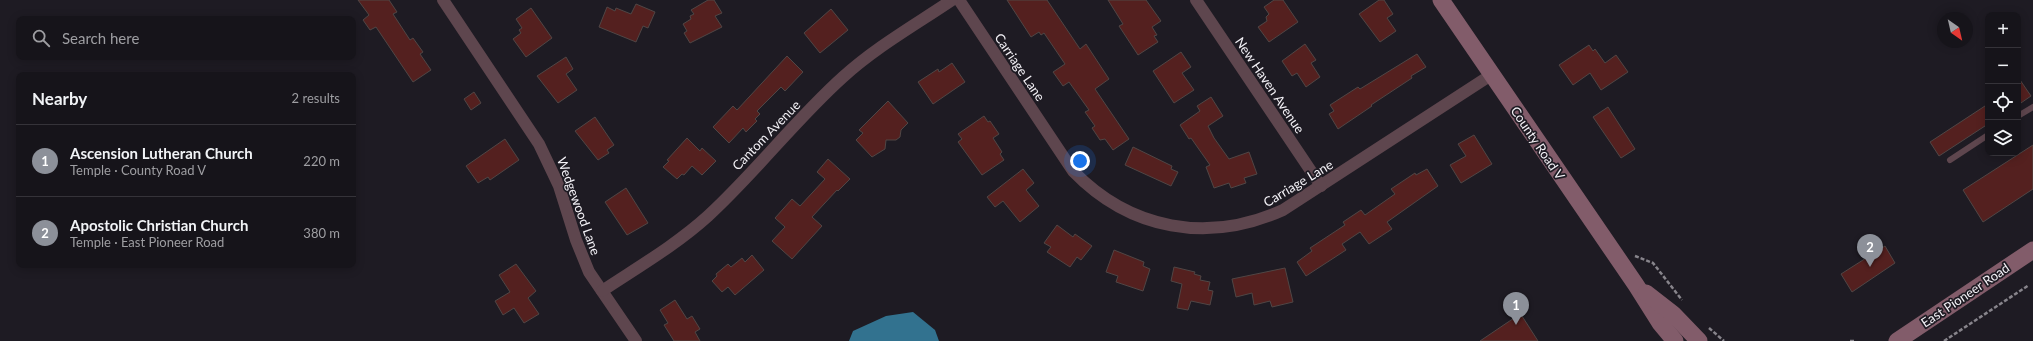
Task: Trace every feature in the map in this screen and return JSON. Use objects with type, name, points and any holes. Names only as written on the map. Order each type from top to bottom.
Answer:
[{"type":"main road","name":"County Road V","points":[[1441,0],[1636,285],[1660,323],[1675,341]]},
{"type":"main road","name":"East Pioneer Road","points":[[1897,341],[2033,250]]},
{"type":"main road","name":"County Road V","points":[[1636,285],[1673,314],[1698,341]]},
{"type":"street","name":"Wedgewood Lane","points":[[443,0],[539,144],[559,186],[583,260],[589,272],[636,341]]},
{"type":"street","name":"Cantom Avenue","points":[[602,291],[676,242],[708,216],[824,95],[852,69],[952,0]]},
{"type":"street","name":"Carriage Lane","points":[[959,0],[1073,171],[1098,194],[1124,210],[1147,219],[1183,227],[1212,229],[1236,227],[1262,220],[1283,210],[1491,75]]},
{"type":"street","name":"New Haven Avenue","points":[[1196,0],[1321,186]]},
{"type":"lane","points":[[2021,114],[2033,107]]},
{"type":"lane","points":[[1950,160],[1985,137]]},
{"type":"path","points":[[1653,263],[1684,303]]},
{"type":"path","points":[[1944,341],[2029,285]]},
{"type":"path","points":[[1707,325],[1724,341]]},
{"type":"water","points":[[913,312],[935,330],[939,341],[849,341],[853,331],[886,316]]},
{"type":"building","points":[[358,0],[389,0],[397,12],[393,14],[410,40],[413,38],[423,52],[420,54],[431,70],[413,82],[376,27],[370,30],[363,20],[369,15]]},
{"type":"building","points":[[708,0],[714,0],[722,13],[715,16],[722,27],[690,43],[684,33],[687,31],[683,24],[691,19],[690,16],[694,14],[691,10]]},
{"type":"building","points":[[1007,0],[1047,0],[1080,49],[1086,44],[1109,79],[1095,89],[1129,139],[1113,150],[1105,139],[1100,140],[1092,128],[1095,126],[1085,112],[1089,110],[1069,82],[1063,86],[1053,72],[1065,64],[1044,33],[1041,35],[1039,32],[1031,37]]},
{"type":"building","points":[[1108,0],[1146,0],[1161,21],[1152,27],[1157,35],[1154,36],[1158,42],[1138,55],[1119,26],[1123,24]]},
{"type":"building","points":[[1274,0],[1283,0],[1298,22],[1269,42],[1258,27],[1267,21],[1266,17],[1269,14],[1264,7]]},
{"type":"building","points":[[1379,0],[1384,0],[1393,14],[1387,18],[1396,31],[1380,42],[1359,14]]},
{"type":"building","points":[[636,4],[655,12],[648,28],[643,26],[636,42],[599,27],[607,7],[615,11],[616,8],[631,14]]},
{"type":"building","points":[[531,8],[552,38],[526,57],[513,39],[521,33],[519,30],[522,28],[516,19]]},
{"type":"building","points":[[831,9],[848,30],[820,53],[804,33]]},
{"type":"building","points":[[1305,44],[1316,60],[1311,63],[1320,77],[1306,87],[1297,73],[1292,76],[1282,61]]},
{"type":"building","points":[[1589,45],[1593,51],[1595,49],[1605,63],[1616,55],[1628,72],[1601,90],[1590,73],[1573,85],[1559,65]]},
{"type":"building","points":[[1181,52],[1191,67],[1182,73],[1194,90],[1174,103],[1153,71]]},
{"type":"building","points":[[1417,54],[1426,67],[1411,76],[1412,78],[1338,129],[1329,114],[1334,111],[1330,105],[1358,87],[1360,89]]},
{"type":"building","points":[[787,56],[803,72],[785,91],[781,87],[757,111],[760,114],[755,119],[757,121],[746,132],[743,128],[729,143],[713,127],[733,106],[737,110]]},
{"type":"building","points":[[566,57],[573,69],[566,74],[577,90],[558,103],[537,76]]},
{"type":"building","points":[[952,63],[965,82],[933,104],[918,82],[938,69],[939,72]]},
{"type":"building","points":[[2021,81],[2031,96],[2021,103]]},
{"type":"building","points":[[474,92],[481,103],[471,110],[464,99]]},
{"type":"building","points":[[1211,97],[1223,116],[1208,126],[1214,138],[1229,159],[1249,152],[1257,174],[1244,178],[1246,183],[1231,188],[1229,183],[1214,188],[1206,167],[1210,165],[1180,125],[1200,111],[1197,106]]},
{"type":"building","points":[[888,101],[908,123],[901,130],[900,137],[896,140],[886,140],[885,149],[872,157],[856,140],[863,133],[859,130]]},
{"type":"building","points":[[1985,106],[1985,126],[1939,156],[1930,142]]},
{"type":"building","points":[[1608,107],[1635,149],[1621,158],[1593,117]]},
{"type":"building","points":[[984,116],[988,122],[990,121],[999,134],[993,138],[1002,152],[1000,154],[1004,160],[982,175],[958,142],[962,139],[958,134]]},
{"type":"building","points":[[595,117],[614,145],[607,150],[609,153],[598,160],[575,131]]},
{"type":"building","points":[[1474,135],[1492,164],[1461,183],[1450,165],[1466,156],[1458,144]]},
{"type":"building","points":[[687,138],[700,151],[702,148],[716,161],[702,175],[692,166],[684,175],[682,174],[677,179],[663,167],[669,161],[667,160]]},
{"type":"building","points":[[505,139],[519,160],[490,180],[488,177],[478,183],[466,166]]},
{"type":"building","points":[[2033,145],[2033,189],[1983,222],[1963,190],[2016,156],[2021,156],[2021,153]]},
{"type":"building","points":[[1133,147],[1172,166],[1171,169],[1178,172],[1171,186],[1125,165]]},
{"type":"building","points":[[828,159],[850,179],[838,191],[837,190],[812,217],[822,226],[792,259],[772,241],[785,227],[775,218],[792,199],[800,206],[825,179],[817,172]]},
{"type":"building","points":[[1023,169],[1034,183],[1026,190],[1039,206],[1020,222],[1003,201],[995,207],[987,197]]},
{"type":"building","points":[[1427,169],[1438,186],[1387,222],[1392,229],[1369,244],[1360,232],[1342,244],[1346,250],[1306,276],[1297,262],[1312,251],[1310,248],[1345,225],[1343,222],[1361,210],[1365,215],[1395,194],[1391,189],[1415,173],[1416,175]]},
{"type":"building","points":[[626,188],[648,223],[627,235],[605,202]]},
{"type":"building","points":[[1057,225],[1073,237],[1075,234],[1092,246],[1081,260],[1077,257],[1070,267],[1047,252],[1051,247],[1044,243]]},
{"type":"building","points":[[1885,246],[1895,263],[1852,292],[1841,274]]},
{"type":"building","points":[[1114,250],[1144,262],[1143,266],[1150,269],[1143,291],[1116,282],[1118,276],[1106,272]]},
{"type":"building","points":[[752,255],[764,270],[735,295],[728,287],[722,292],[712,281],[717,276],[716,274],[728,264],[731,267],[742,258],[745,262]]},
{"type":"building","points":[[516,264],[536,291],[528,298],[539,314],[524,323],[514,308],[503,315],[495,301],[510,292],[499,275]]},
{"type":"building","points":[[1174,267],[1195,272],[1194,274],[1201,276],[1200,280],[1210,282],[1208,290],[1213,291],[1210,305],[1191,301],[1188,310],[1177,308],[1182,284],[1171,281]]},
{"type":"building","points":[[1285,268],[1293,302],[1272,307],[1270,301],[1254,305],[1252,293],[1236,297],[1232,279]]},
{"type":"building","points":[[675,300],[687,319],[692,316],[700,329],[695,332],[700,341],[674,341],[664,325],[668,323],[660,310]]},
{"type":"building","points":[[1517,316],[1518,318],[1522,316],[1538,341],[1480,341]]},
{"type":"place","name":"Apostolic Christian Church","points":[[1870,267]]},
{"type":"place","name":"Ascension Lutheran Church","points":[[1516,325]]}]
